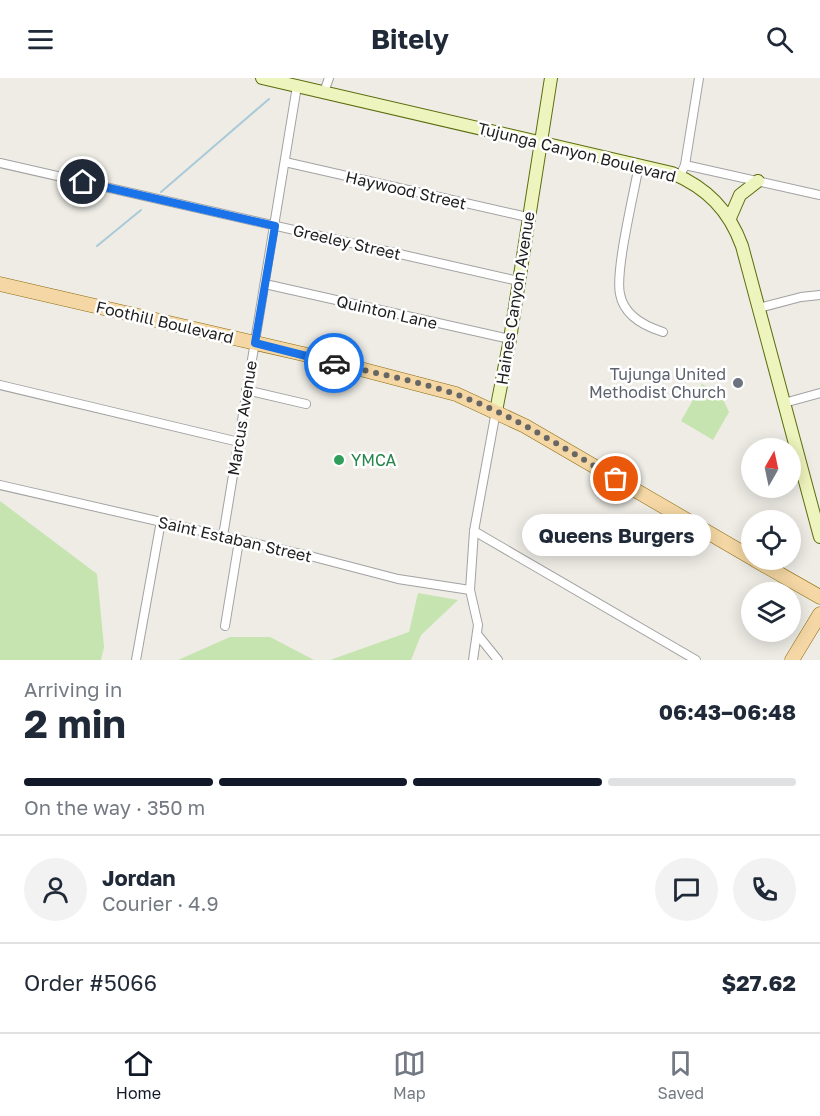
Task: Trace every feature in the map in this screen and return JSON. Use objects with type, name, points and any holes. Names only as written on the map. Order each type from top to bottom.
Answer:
[{"type":"main road","name":"Haines Canyon Avenue","points":[[496,411],[510,339],[550,78]]},
{"type":"main road","name":"Tujunga Canyon Boulevard","points":[[269,79],[639,165],[680,176],[714,198],[730,218],[742,246],[820,537]]},
{"type":"main road","points":[[730,218],[740,195],[758,181]]},
{"type":"main road","name":"Foothill Boulevard","points":[[0,284],[434,387],[496,411],[741,552]]},
{"type":"main road","name":"Foothill Boulevard","points":[[772,570],[820,597]]},
{"type":"main road","points":[[792,660],[820,614]]},
{"type":"street","points":[[324,92],[329,78]]},
{"type":"street","points":[[680,176],[685,165],[699,78]]},
{"type":"street","name":"Marcus Avenue","points":[[222,536],[297,86]]},
{"type":"street","name":"Haywood Street","points":[[285,162],[528,217]]},
{"type":"street","name":"Greeley Street","points":[[0,163],[518,281]]},
{"type":"street","points":[[639,165],[622,261],[620,295],[637,321],[663,332]]},
{"type":"street","points":[[685,165],[820,195]]},
{"type":"street","name":"Quinton Lane","points":[[265,284],[510,339]]},
{"type":"street","points":[[759,308],[801,297],[820,296]]},
{"type":"street","points":[[0,385],[238,442]]},
{"type":"street","points":[[246,390],[306,404]]},
{"type":"street","points":[[784,403],[820,393]]},
{"type":"street","name":"Haines Canyon Avenue","points":[[473,660],[478,625],[470,590],[474,531],[496,411]]},
{"type":"street","name":"Saint Estaban Street","points":[[0,485],[310,556],[398,579],[470,590]]},
{"type":"street","points":[[136,660],[161,521]]},
{"type":"street","points":[[474,531],[696,660]]},
{"type":"street","points":[[225,626],[239,541]]},
{"type":"street","points":[[477,634],[498,660]]},
{"type":"green space","points":[[702,384],[721,395],[729,412],[713,440],[681,421]]},
{"type":"green space","points":[[0,501],[97,574],[104,647],[101,660],[0,660]]},
{"type":"green space","points":[[418,593],[458,600],[421,635],[411,660],[330,660],[409,632]]},
{"type":"green space","points":[[230,637],[270,637],[314,660],[178,660]]},
{"type":"waterway","points":[[161,192],[269,99]]},
{"type":"waterway","points":[[97,246],[141,210]]},
{"type":"way so far","points":[[334,363],[403,378],[471,400],[525,426],[616,479]]},
{"type":"place","name":"Tujunga United Methodist Church","points":[[738,383]]},
{"type":"place","name":"YMCA","points":[[339,460]]},
{"type":"place","name":"Queens Burgers","points":[[616,479]]},
{"type":"route","points":[[83,182],[275,226],[255,343],[334,363]]}]
